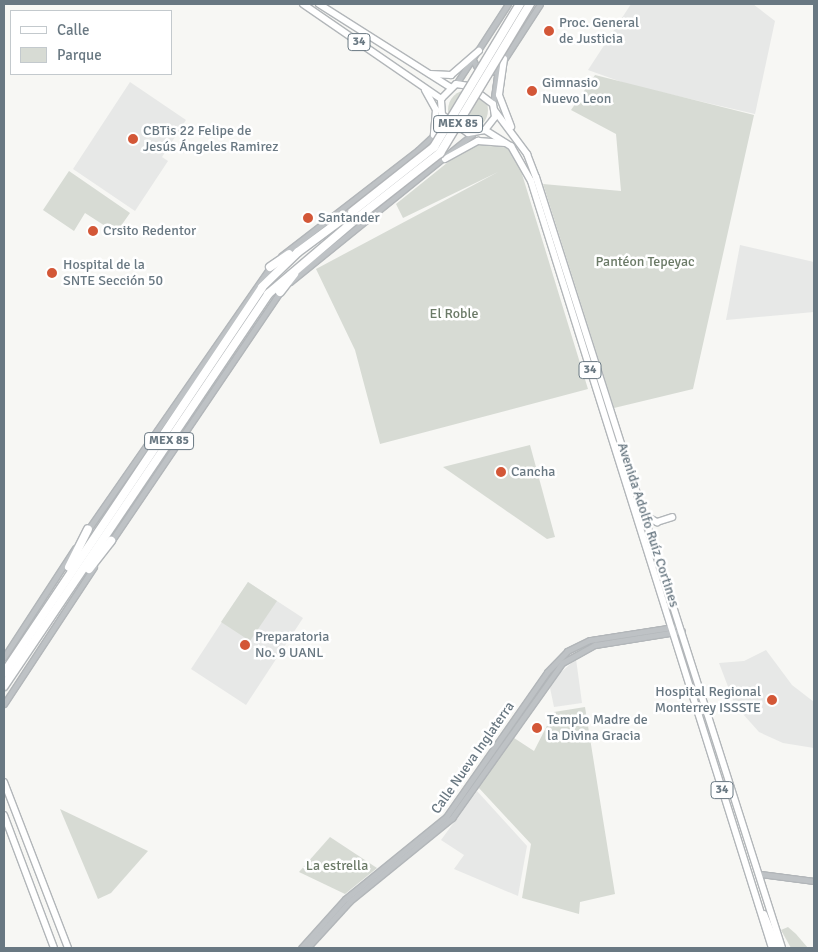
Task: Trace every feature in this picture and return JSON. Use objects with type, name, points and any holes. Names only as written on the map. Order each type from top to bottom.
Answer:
[{"type":"highway","name":"MEX 85","points":[[4,672],[70,590],[260,306],[307,258],[434,147],[520,4]]},
{"type":"highway","name":"MEX 85","points":[[4,686],[68,575],[257,295],[298,252],[354,216],[440,154],[530,4]]},
{"type":"highway","points":[[270,267],[298,252]]},
{"type":"highway","points":[[280,292],[307,258]]},
{"type":"highway","points":[[68,575],[88,529]]},
{"type":"highway","points":[[70,590],[111,541]]},
{"type":"main road","name":"34","points":[[303,4],[441,99]]},
{"type":"main road","name":"34","points":[[319,4],[424,73],[453,86],[469,86],[494,108]]},
{"type":"main road","points":[[424,73],[451,75],[479,51]]},
{"type":"main road","points":[[504,59],[499,100],[516,137]]},
{"type":"main road","points":[[416,80],[433,102],[433,136]]},
{"type":"main road","points":[[453,86],[441,99],[442,115],[474,134],[485,130],[494,108]]},
{"type":"main road","name":"Avenida Adolfo Ruíz Cortines","points":[[494,108],[516,137],[536,177],[761,874],[782,948]]},
{"type":"main road","points":[[485,130],[512,146]]},
{"type":"main road","points":[[445,159],[481,140],[512,146]]},
{"type":"main road","name":"Avenida Adolfo Ruíz Cortines","points":[[512,146],[533,189],[670,631],[772,948]]},
{"type":"main road","points":[[646,516],[657,522],[672,517]]},
{"type":"main road","points":[[4,782],[68,948]]},
{"type":"main road","points":[[4,815],[54,948]]},
{"type":"main road","points":[[760,909],[778,948]]},
{"type":"street","points":[[453,86],[474,59],[508,4]]},
{"type":"street","points":[[494,108],[498,69],[540,4]]},
{"type":"street","points":[[474,59],[481,75],[498,69]]},
{"type":"street","points":[[4,657],[88,529],[270,267],[433,136],[442,115]]},
{"type":"street","points":[[4,704],[111,541],[280,292],[474,134]]},
{"type":"street","points":[[433,136],[445,142],[451,154]]},
{"type":"street","name":"Calle Nueva Inglaterra","points":[[307,948],[350,902],[452,818],[562,663],[594,644],[682,629]]},
{"type":"street","name":"Calle Nueva Inglaterra","points":[[301,948],[345,899],[446,817],[560,657],[590,640],[670,631]]},
{"type":"street","points":[[761,874],[814,881]]},
{"type":"shaded area","points":[[631,4],[753,4],[775,21],[755,114],[630,85],[588,70]]},
{"type":"shaded area","name":"CBTis 22 Felipe de Jesús Ángeles Ramirez","points":[[130,82],[186,120],[162,157],[168,161],[135,211],[73,169]]},
{"type":"shaded area","points":[[740,245],[814,262],[814,312],[726,320]]},
{"type":"shaded area","name":"Preparatoria No. 9 UANL","points":[[248,582],[303,618],[246,705],[191,669]]},
{"type":"shaded area","name":"Hospital Regional Monterrey ISSSTE","points":[[766,650],[792,685],[814,702],[814,748],[783,743],[759,732],[735,705],[719,663],[744,661]]},
{"type":"shaded area","points":[[576,659],[582,703],[554,707],[549,683]]},
{"type":"shaded area","points":[[477,791],[527,846],[518,896],[454,869],[464,855],[441,840]]},
{"type":"green space","name":"Pantéon Tepeyac","points":[[595,75],[754,115],[693,389],[614,408],[543,184],[621,191],[616,134],[571,110]]},
{"type":"green space","points":[[468,90],[482,96],[488,110],[482,124],[468,130],[454,124],[448,110],[454,96]]},
{"type":"green space","name":"El Roble","points":[[492,140],[507,147],[518,161],[588,389],[380,444],[355,350],[316,269],[498,172],[403,218],[396,204],[473,142]]},
{"type":"green space","points":[[69,171],[130,213],[116,233],[85,213],[74,231],[43,210]]},
{"type":"green space","points":[[530,445],[555,537],[547,539],[443,467]]},
{"type":"green space","points":[[248,582],[277,601],[250,641],[221,622]]},
{"type":"green space","points":[[585,707],[615,894],[580,902],[579,914],[522,898],[531,844],[478,787],[511,736],[534,751],[554,712]]},
{"type":"green space","points":[[60,809],[148,851],[111,893],[98,899]]},
{"type":"green space","name":"La estrella","points":[[330,837],[377,868],[345,894],[299,872]]},
{"type":"green space","points":[[788,927],[808,948],[791,948],[781,930]]},
{"type":"place","name":"Proc. General de Justicia","points":[[549,31]]},
{"type":"place","name":"Gimnasio Nuevo Leon","points":[[532,91]]},
{"type":"place","name":"CBTis 22 Felipe de Jesús Ángeles Ramirez","points":[[133,139]]},
{"type":"place","name":"Santander","points":[[308,218]]},
{"type":"place","name":"Crsito Redentor","points":[[93,231]]},
{"type":"place","name":"Hospital de la SNTE Sección 50","points":[[52,273]]},
{"type":"place","name":"Cancha","points":[[501,472]]},
{"type":"place","name":"Preparatoria No. 9 UANL","points":[[245,645]]},
{"type":"place","name":"Hospital Regional Monterrey ISSSTE","points":[[772,700]]},
{"type":"place","name":"Templo Madre de la Divina Gracia","points":[[537,728]]}]
